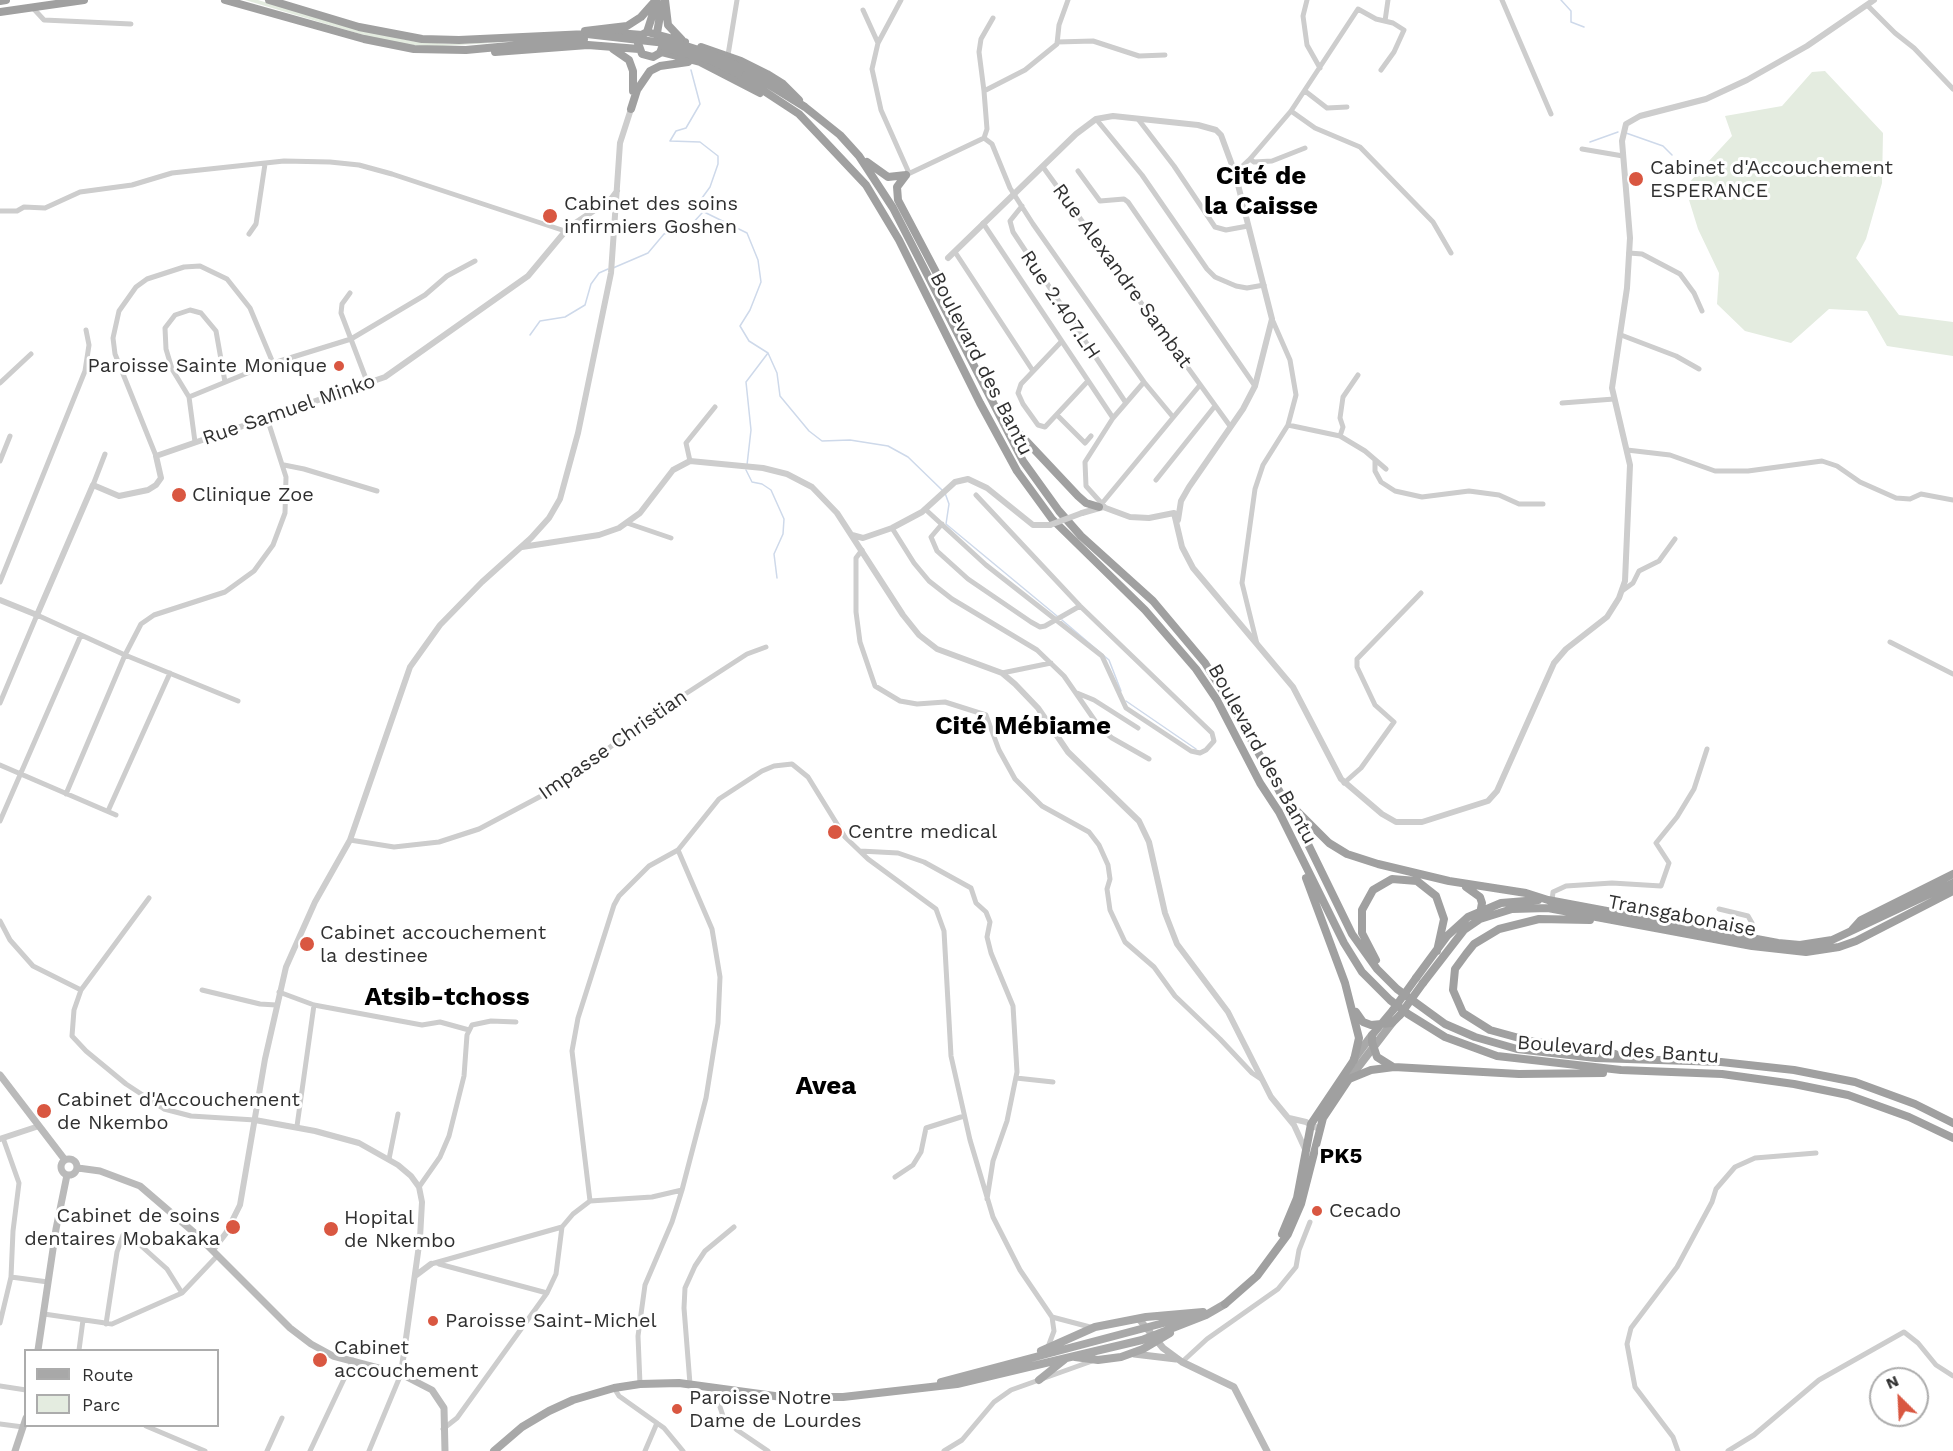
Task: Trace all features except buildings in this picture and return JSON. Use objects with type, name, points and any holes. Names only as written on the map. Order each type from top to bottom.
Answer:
[{"type":"highway","points":[[0,1],[6,0]]},
{"type":"highway","points":[[3,12],[84,0]]},
{"type":"highway","points":[[225,0],[364,39],[414,49],[500,52],[602,45],[698,62],[764,95],[815,129]]},
{"type":"highway","points":[[269,0],[359,27],[416,38],[459,40],[644,33],[659,35],[728,55],[777,80],[805,107]]},
{"type":"highway","points":[[414,49],[466,50],[585,35],[627,26],[641,17],[657,0]]},
{"type":"highway","points":[[631,109],[640,51],[638,43],[657,0]]},
{"type":"highway","points":[[635,90],[663,45],[659,35],[664,0]]},
{"type":"highway","points":[[664,0],[668,25],[685,42]]},
{"type":"highway","points":[[585,35],[682,45],[708,53],[740,71]]},
{"type":"highway","points":[[602,45],[617,50],[630,60],[635,90]]},
{"type":"highway","points":[[635,90],[650,71],[660,66],[671,62],[698,62]]},
{"type":"highway","name":"Boulevard des Bantu","points":[[740,71],[805,107],[840,135],[858,156],[894,208],[949,312],[1017,451],[1059,511],[1092,547],[1165,613],[1206,663],[1240,719],[1359,945],[1377,969],[1397,989],[1445,1024],[1493,1042],[1517,1048],[1596,1058],[1721,1062],[1794,1070],[1845,1080],[1915,1104],[1953,1123]]},
{"type":"highway","name":"Boulevard des Bantu","points":[[740,71],[778,98],[815,129],[858,174],[874,197],[922,286],[985,413],[1028,486],[1052,519],[1145,610],[1196,669],[1216,700],[1284,822],[1337,931],[1357,964],[1378,988],[1408,1014],[1445,1037],[1497,1056],[1621,1070],[1722,1074],[1794,1084],[1848,1095],[1910,1117],[1953,1138]]},
{"type":"highway","points":[[858,156],[883,175],[908,174]]},
{"type":"highway","points":[[908,174],[897,187],[898,200],[942,285],[949,301],[949,312]]},
{"type":"highway","points":[[982,381],[1014,428],[1082,500],[1086,508],[1082,513]]},
{"type":"highway","points":[[1082,500],[1102,506]]},
{"type":"highway","points":[[1280,795],[1291,803],[1317,834],[1347,854],[1449,881],[1526,893],[1550,901]]},
{"type":"highway","points":[[1223,1302],[1254,1273],[1283,1231],[1297,1198],[1311,1124],[1354,1059],[1359,1038],[1354,1010],[1318,906],[1284,822]]},
{"type":"highway","points":[[1850,933],[1861,920],[1953,874]]},
{"type":"highway","points":[[1397,989],[1370,951],[1362,933],[1362,910],[1373,890],[1384,881],[1399,878],[1417,881],[1431,890],[1440,904],[1444,919],[1437,951]]},
{"type":"highway","points":[[1449,881],[1478,894],[1482,903],[1477,918],[1453,941]]},
{"type":"highway","name":"Transgabonaise","points":[[1420,980],[1437,951],[1458,926],[1481,910],[1513,900],[1550,901],[1800,945],[1819,944],[1850,933],[1953,883]]},
{"type":"highway","name":"Transgabonaise","points":[[1420,980],[1453,941],[1480,919],[1512,909],[1548,908],[1752,946],[1806,952],[1839,947],[1856,941],[1953,891]]},
{"type":"highway","points":[[1610,919],[1539,918],[1498,928],[1474,944],[1455,969],[1453,990],[1463,1013],[1490,1030],[1530,1041],[1645,1059]]},
{"type":"highway","points":[[1394,1067],[1380,1061],[1372,1048],[1372,1035],[1396,1012],[1420,980]]},
{"type":"highway","points":[[1354,1010],[1365,1024],[1381,1025],[1392,1023],[1396,1012]]},
{"type":"highway","points":[[1223,1302],[1257,1276],[1288,1234],[1301,1204],[1323,1118],[1349,1079],[1371,1070],[1394,1067],[1519,1074],[1599,1073],[1621,1070]]},
{"type":"main road","points":[[1349,1079],[1392,1023]]},
{"type":"main road","points":[[1354,1059],[1372,1035]]},
{"type":"main road","points":[[0,1075],[65,1161]]},
{"type":"main road","points":[[65,1161],[74,1160],[78,1168]]},
{"type":"main road","points":[[65,1161],[61,1168],[67,1175],[73,1175],[78,1168]]},
{"type":"main road","points":[[78,1168],[93,1169],[140,1186],[215,1253],[298,1335],[333,1356],[401,1374],[428,1386],[444,1408],[445,1451]]},
{"type":"main road","points":[[38,1349],[67,1175]]},
{"type":"main road","points":[[929,1387],[955,1377],[1203,1312],[1223,1302]]},
{"type":"main road","points":[[1130,1354],[1191,1320],[1206,1315],[1223,1302]]},
{"type":"main road","points":[[1026,1359],[1095,1327],[1138,1318],[1203,1312]]},
{"type":"main road","points":[[1138,1318],[1155,1339],[1181,1361],[1234,1388],[1267,1451]]},
{"type":"main road","points":[[1039,1380],[1070,1356],[1085,1331]]},
{"type":"main road","points":[[494,1451],[522,1427],[549,1411],[573,1400],[614,1388],[640,1384],[690,1384],[792,1397],[843,1396],[957,1384],[1070,1356],[1155,1339]]},
{"type":"main road","points":[[1070,1356],[1095,1360],[1130,1354],[1181,1361]]},
{"type":"main road","points":[[15,1451],[24,1424]]},
{"type":"street","points":[[728,55],[737,0]]},
{"type":"street","points":[[901,0],[887,22],[878,43],[872,69],[881,110],[908,174],[984,138],[987,129],[978,52],[981,39],[993,18]]},
{"type":"street","points":[[1058,42],[1059,25],[1068,0]]},
{"type":"street","points":[[1385,21],[1388,0]]},
{"type":"street","points":[[1502,0],[1551,114]]},
{"type":"street","points":[[1144,382],[1113,418],[1088,455],[1083,469],[1086,486],[1102,506],[1130,517],[1149,518],[1174,513],[1180,541],[1190,563],[1300,698],[1344,783],[1382,814],[1402,824],[1427,821],[1488,801],[1497,791],[1554,663],[1566,649],[1607,617],[1622,591],[1626,569],[1626,525],[1630,484],[1627,450],[1614,399],[1613,375],[1621,334],[1629,253],[1623,129],[1629,120],[1706,99],[1748,80],[1787,59],[1874,0]]},
{"type":"street","points":[[1305,1],[1303,16],[1307,45],[1320,68]]},
{"type":"street","points":[[1867,5],[1889,28],[1914,48],[1953,89]]},
{"type":"street","points":[[32,7],[44,21],[131,24]]},
{"type":"street","points":[[1235,172],[1250,159],[1291,111],[1358,9],[1398,25],[1404,33],[1381,70]]},
{"type":"street","points":[[862,10],[878,43]]},
{"type":"street","points":[[984,91],[1025,70],[1058,42],[1093,41],[1139,56],[1165,55]]},
{"type":"street","points":[[1305,91],[1327,108],[1347,107]]},
{"type":"street","points":[[44,1314],[106,1324],[183,1293],[215,1253],[240,1205],[279,992],[300,933],[350,840],[415,657],[465,598],[538,530],[553,512],[565,486],[611,273],[620,143],[631,109]]},
{"type":"street","points":[[1291,111],[1316,128],[1360,147],[1433,222],[1451,253]]},
{"type":"street","points":[[948,258],[1096,119],[1113,116],[1215,130],[1225,141],[1272,319],[1280,331],[1295,380],[1296,404],[1288,425],[1263,465],[1257,480],[1244,560],[1243,596],[1258,645]]},
{"type":"street","points":[[1096,119],[1142,175],[1206,269],[1215,277],[1236,286],[1247,288],[1264,285]]},
{"type":"street","points":[[1138,119],[1174,165],[1215,227],[1226,230],[1248,226]]},
{"type":"street","points":[[984,138],[992,144],[1014,194],[1022,206],[1144,382],[1173,417]]},
{"type":"street","points":[[1250,159],[1254,162],[1272,161],[1305,148]]},
{"type":"street","points":[[1582,149],[1623,156]]},
{"type":"street","points":[[0,211],[17,211],[24,207],[45,208],[80,192],[132,185],[172,173],[284,161],[359,165],[565,231]]},
{"type":"street","points":[[249,234],[256,224],[265,164]]},
{"type":"street","name":"Rue Alexandre Sambat","points":[[1043,167],[1230,426]]},
{"type":"street","points":[[1078,171],[1101,201],[1124,200],[1128,202],[1255,386]]},
{"type":"street","name":"Rue Samuel Minko","points":[[156,456],[385,377],[528,276],[565,231],[618,191]]},
{"type":"street","points":[[599,206],[612,207],[616,215]]},
{"type":"street","name":"Rue 2.407.LH","points":[[1022,206],[1010,221],[1012,232],[1126,403]]},
{"type":"street","points":[[983,223],[1113,418]]},
{"type":"street","points":[[955,252],[1033,371]]},
{"type":"street","points":[[1629,253],[1642,254],[1680,274],[1694,293],[1702,311]]},
{"type":"street","points":[[189,396],[273,363],[351,339],[425,296],[447,276],[475,261]]},
{"type":"street","points":[[93,485],[119,495],[148,490],[161,478],[156,456],[115,354],[113,338],[119,311],[136,287],[147,279],[184,267],[200,266],[227,279],[250,308],[273,363]]},
{"type":"street","points":[[350,293],[342,304],[341,313],[368,384]]},
{"type":"street","points":[[195,442],[189,396],[172,369],[166,349],[165,328],[175,315],[190,310],[201,313],[216,331],[225,382]]},
{"type":"street","points":[[1164,514],[1181,501],[1255,386],[1272,319]]},
{"type":"street","points":[[0,582],[85,370],[89,345],[86,330]]},
{"type":"street","points":[[1621,334],[1676,356],[1700,369]]},
{"type":"street","points":[[1061,342],[1021,384],[1018,393],[1023,404],[1042,427],[1057,415],[1087,382]]},
{"type":"street","points":[[0,383],[31,354]]},
{"type":"street","points":[[1340,436],[1343,427],[1340,418],[1343,397],[1358,375]]},
{"type":"street","points":[[852,534],[860,538],[876,535],[892,528],[925,509],[955,482],[968,479],[987,488],[1033,525],[1050,525],[1102,506],[1200,385]]},
{"type":"street","points":[[1562,403],[1614,399]]},
{"type":"street","points":[[1156,480],[1215,406]]},
{"type":"street","points":[[690,461],[686,443],[715,407]]},
{"type":"street","points":[[1057,415],[1085,443],[1090,436]]},
{"type":"street","points":[[66,794],[125,655],[146,618],[225,592],[245,578],[264,559],[285,513],[286,495],[284,465],[267,418]]},
{"type":"street","points":[[1288,425],[1340,436],[1365,451],[1386,469]]},
{"type":"street","points":[[0,461],[10,436]]},
{"type":"street","points":[[1627,450],[1670,455],[1715,471],[1749,471],[1822,461],[1837,466],[1860,482],[1896,498],[1910,499],[1921,494],[1953,500]]},
{"type":"street","points":[[0,703],[105,454]]},
{"type":"street","points":[[519,549],[599,535],[627,523],[645,508],[668,475],[690,461],[751,466],[777,471],[807,483],[832,506],[903,615],[923,639],[945,652],[1002,674],[1031,698],[1068,752],[1142,825],[1175,939],[1228,1012],[1261,1079],[1275,1103],[1289,1118],[1305,1149]]},
{"type":"street","points":[[1375,461],[1375,471],[1381,482],[1395,491],[1422,497],[1469,491],[1499,495],[1519,504],[1543,504]]},
{"type":"street","points":[[284,465],[374,490]]},
{"type":"street","points":[[925,509],[986,565],[1102,656],[1126,708],[1185,748],[1200,753],[1206,750],[1214,741],[1212,733],[1080,606],[976,495]]},
{"type":"street","points":[[1177,523],[1181,501]]},
{"type":"street","points":[[627,523],[671,538]]},
{"type":"street","points":[[942,524],[931,537],[932,544],[954,568],[1030,622],[1040,627],[1080,606]]},
{"type":"street","points":[[892,528],[914,563],[929,581],[952,599],[1037,650],[1077,693],[1086,711],[1106,733],[1149,759]]},
{"type":"street","points":[[538,530],[536,539],[543,544]]},
{"type":"street","points":[[876,535],[856,558],[856,612],[860,642],[875,686],[900,701],[917,704],[945,702],[986,715],[999,750],[1016,779],[1042,806],[1089,832],[1101,848],[1108,865],[1110,879],[1107,890],[1110,910],[1125,942],[1154,967],[1175,996],[1252,1073],[1261,1079]]},
{"type":"street","points":[[1622,591],[1633,583],[1639,571],[1659,561],[1675,539]]},
{"type":"street","points":[[1344,783],[1361,768],[1394,722],[1375,705],[1357,667],[1357,659],[1421,593]]},
{"type":"street","points":[[0,600],[38,613],[125,655],[238,701]]},
{"type":"street","points":[[0,820],[22,775],[81,635]]},
{"type":"street","points":[[1890,642],[1953,674]]},
{"type":"street","name":"Impasse Christian","points":[[350,840],[394,847],[440,842],[479,829],[562,785],[642,722],[747,654],[766,647]]},
{"type":"street","points":[[1002,674],[1051,663]]},
{"type":"street","points":[[108,811],[170,673]]},
{"type":"street","points":[[1077,693],[1094,700],[1138,728]]},
{"type":"street","points":[[1550,901],[1553,892],[1566,886],[1618,883],[1652,888],[1661,886],[1670,863],[1656,843],[1677,817],[1694,789],[1707,749]]},
{"type":"street","points":[[590,1201],[584,1132],[573,1065],[578,1018],[610,915],[619,896],[649,866],[678,850],[719,799],[750,777],[783,764],[792,764],[808,777],[845,837],[882,870],[926,899],[936,909],[940,919],[951,1056],[964,1116],[987,1202],[1020,1270],[1052,1317],[1054,1331],[1048,1347]]},
{"type":"street","points":[[0,765],[117,815]]},
{"type":"street","points":[[640,1384],[638,1336],[645,1286],[672,1222],[682,1190],[706,1098],[718,1023],[720,977],[712,929],[678,850]]},
{"type":"street","points":[[860,851],[889,852],[912,857],[971,888],[975,903],[986,912],[990,922],[987,937],[991,952],[1013,1006],[1016,1078],[1007,1121],[993,1161],[987,1202]]},
{"type":"street","points":[[149,898],[81,990],[74,1010],[72,1036],[86,1051],[133,1089],[164,1109],[180,1114],[297,1126],[347,1139],[405,1170],[419,1187],[422,1220],[401,1374],[369,1451]]},
{"type":"street","points":[[1719,909],[1748,916],[1752,923],[1751,938]]},
{"type":"street","points":[[0,921],[10,940],[33,966],[81,990]]},
{"type":"street","points":[[202,990],[260,1004],[276,1005]]},
{"type":"street","points":[[279,992],[314,1005],[422,1025],[440,1022],[469,1030]]},
{"type":"street","points":[[297,1126],[314,1005]]},
{"type":"street","points":[[419,1187],[440,1158],[449,1136],[464,1076],[469,1030],[477,1022],[516,1022]]},
{"type":"street","points":[[1016,1078],[1053,1082]]},
{"type":"street","points":[[388,1159],[398,1114]]},
{"type":"street","points":[[895,1177],[913,1165],[921,1152],[926,1128],[964,1116]]},
{"type":"street","points":[[1289,1118],[1320,1129]]},
{"type":"street","points":[[0,1323],[11,1277],[19,1183],[2,1139],[39,1126]]},
{"type":"street","points":[[1678,1451],[1673,1437],[1635,1387],[1627,1344],[1631,1328],[1677,1267],[1712,1202],[1716,1189],[1735,1167],[1755,1158],[1816,1153]]},
{"type":"street","points":[[443,1430],[457,1418],[547,1293],[556,1274],[562,1227],[573,1214],[590,1201],[652,1197],[682,1190]]},
{"type":"street","points":[[1181,1361],[1278,1289],[1296,1267],[1299,1250],[1310,1222]]},
{"type":"street","points":[[415,1277],[433,1264],[562,1227]]},
{"type":"street","points":[[690,1384],[684,1308],[685,1288],[705,1251],[734,1227]]},
{"type":"street","points":[[106,1324],[117,1252],[123,1234],[129,1235],[167,1269],[183,1293]]},
{"type":"street","points":[[418,1255],[421,1262],[547,1293]]},
{"type":"street","points":[[11,1277],[48,1282]]},
{"type":"street","points":[[1052,1317],[1072,1324],[1095,1327]]},
{"type":"street","points":[[80,1349],[83,1320]]},
{"type":"street","points":[[1728,1451],[1754,1436],[1819,1380],[1904,1332],[1918,1343],[1936,1365],[1953,1376]]},
{"type":"street","points":[[310,1451],[353,1360]]},
{"type":"street","points":[[944,1451],[962,1440],[1001,1396],[1095,1360]]},
{"type":"street","points":[[0,1386],[24,1390]]},
{"type":"street","points":[[721,1387],[720,1407],[723,1416],[737,1430],[768,1451]]},
{"type":"street","points":[[614,1388],[619,1396],[657,1423],[683,1451]]},
{"type":"street","points":[[267,1451],[282,1418]]},
{"type":"street","points":[[645,1451],[657,1423]]},
{"type":"street","points":[[0,1424],[23,1427]]},
{"type":"street","points":[[151,1427],[205,1451]]},
{"type":"green space","points":[[245,0],[258,0],[341,25],[411,41],[449,44],[510,42],[426,47],[377,39]]},
{"type":"green space","points":[[1825,71],[1883,133],[1882,183],[1866,239],[1856,258],[1899,315],[1953,322],[1953,356],[1887,346],[1867,311],[1829,309],[1791,343],[1745,331],[1717,304],[1719,273],[1698,229],[1685,187],[1732,136],[1725,116],[1782,106],[1812,72]]},
{"type":"waterway","points":[[1561,0],[1571,11],[1571,22],[1584,27]]},
{"type":"waterway","points":[[691,70],[700,104],[686,128],[676,131],[670,141],[700,142],[718,156],[718,164],[710,187],[702,198],[700,210],[747,233],[758,260],[761,282],[750,310],[740,326],[749,341],[768,353],[746,382],[751,430],[747,465]]},
{"type":"waterway","points":[[1590,142],[1618,132]]},
{"type":"waterway","points":[[1626,133],[1663,146],[1672,155]]},
{"type":"waterway","points":[[613,268],[648,253],[664,234],[691,225],[702,213]]},
{"type":"waterway","points":[[530,335],[540,321],[565,317],[585,305],[591,284],[599,273],[608,269]]},
{"type":"waterway","points":[[768,353],[777,373],[780,396],[809,431],[822,441],[850,440],[888,446],[908,457],[942,490]]},
{"type":"waterway","points":[[746,470],[752,482],[762,484],[771,490],[784,519],[783,534],[774,554],[777,578]]},
{"type":"waterway","points":[[945,493],[949,504],[946,524],[1057,616]]},
{"type":"waterway","points":[[1062,620],[1109,660],[1121,691]]},
{"type":"waterway","points":[[1126,701],[1196,749]]},
{"type":"place","name":"Cabinet d'Accouchement ESPERANCE","points":[[1636,179]]},
{"type":"place","name":"Cabinet des soins infirmiers Goshen","points":[[550,216]]},
{"type":"place","name":"Paroisse Sainte Monique","points":[[339,366]]},
{"type":"place","name":"Clinique Zoe","points":[[179,495]]},
{"type":"place","name":"Centre medical","points":[[835,832]]},
{"type":"place","name":"Cabinet accouchement la destinee","points":[[307,944]]},
{"type":"place","name":"Cabinet d'Accouchement de Nkembo","points":[[44,1111]]},
{"type":"place","name":"Cecado","points":[[1317,1211]]},
{"type":"place","name":"Cabinet de soins dentaires Mobakaka","points":[[233,1227]]},
{"type":"place","name":"Hopital de Nkembo","points":[[331,1229]]},
{"type":"place","name":"Paroisse Saint-Michel","points":[[433,1321]]},
{"type":"place","name":"Cabinet accouchement","points":[[320,1360]]},
{"type":"place","name":"Paroisse Notre Dame de Lourdes","points":[[677,1409]]},
{"type":"district","name":"Cité de la Caisse","points":[[1261,191]]},
{"type":"district","name":"Cité Mébiame","points":[[1023,726]]},
{"type":"district","name":"Atsib-tchoss","points":[[447,997]]},
{"type":"district","name":"Avea","points":[[826,1086]]},
{"type":"district","name":"PK5","points":[[1341,1157]]}]
